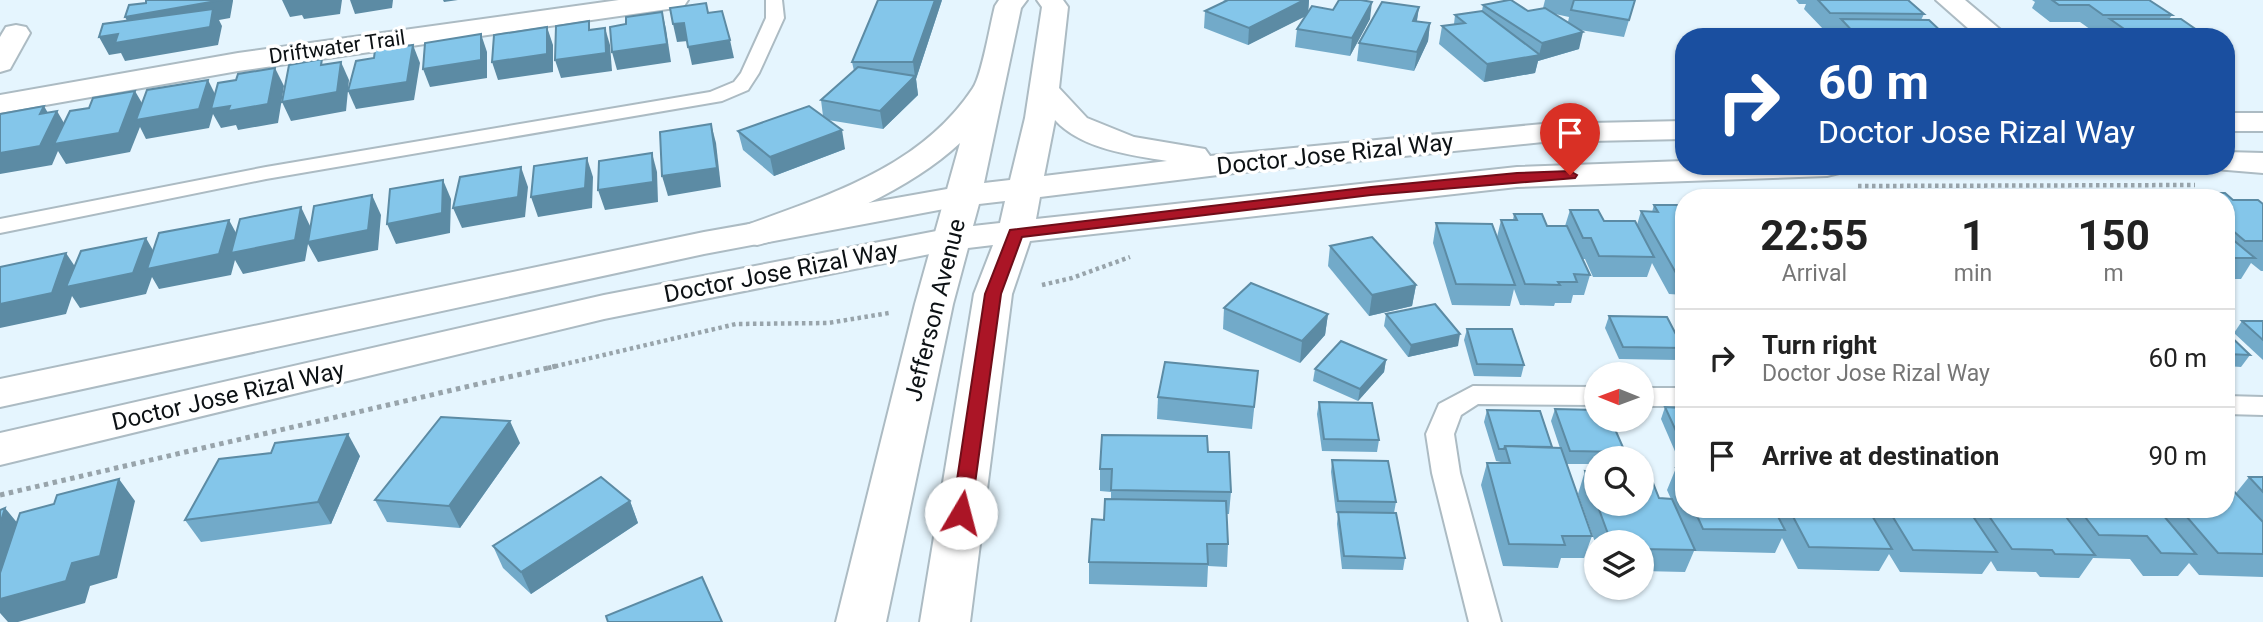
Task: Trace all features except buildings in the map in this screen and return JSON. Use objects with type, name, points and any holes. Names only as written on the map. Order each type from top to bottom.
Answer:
[{"type":"street","name":"Driftwater Trail","points":[[0,104],[239,62],[675,0]]},
{"type":"street","name":"Jefferson Avenue","points":[[860,622],[1008,6],[1014,0]]},
{"type":"street","points":[[945,622],[993,294],[1016,233],[1040,118],[1055,6],[1050,0]]},
{"type":"street","points":[[1949,0],[1984,28]]},
{"type":"street","points":[[0,63],[16,33]]},
{"type":"street","points":[[757,234],[855,195],[905,171],[952,134],[989,88]]},
{"type":"street","points":[[1043,88],[1076,125],[1127,145],[1234,163]]},
{"type":"street","points":[[2235,122],[2263,122]]},
{"type":"street","name":"Doctor Jose Rizal Way","points":[[0,393],[757,234],[964,196],[1234,163],[1543,133],[1675,130]]},
{"type":"street","points":[[2235,170],[2263,163]]},
{"type":"street","name":"Doctor Jose Rizal Way","points":[[0,449],[604,307],[952,239],[1517,177],[1675,171]]},
{"type":"lane","points":[[0,226],[266,173],[715,97],[741,86],[750,73],[775,18],[774,0]]},
{"type":"lane","points":[[1485,622],[1446,473],[1440,434],[1449,410],[1473,395],[1584,396]]},
{"type":"lane","points":[[1654,397],[1675,397]]},
{"type":"lane","points":[[2235,405],[2263,406]]},
{"type":"path","points":[[1857,186],[2187,175]]},
{"type":"path","points":[[0,495],[736,324],[828,323],[897,311]]},
{"type":"route","points":[[961,513],[993,294],[1016,233],[1371,191],[1517,177],[1570,175]]}]
